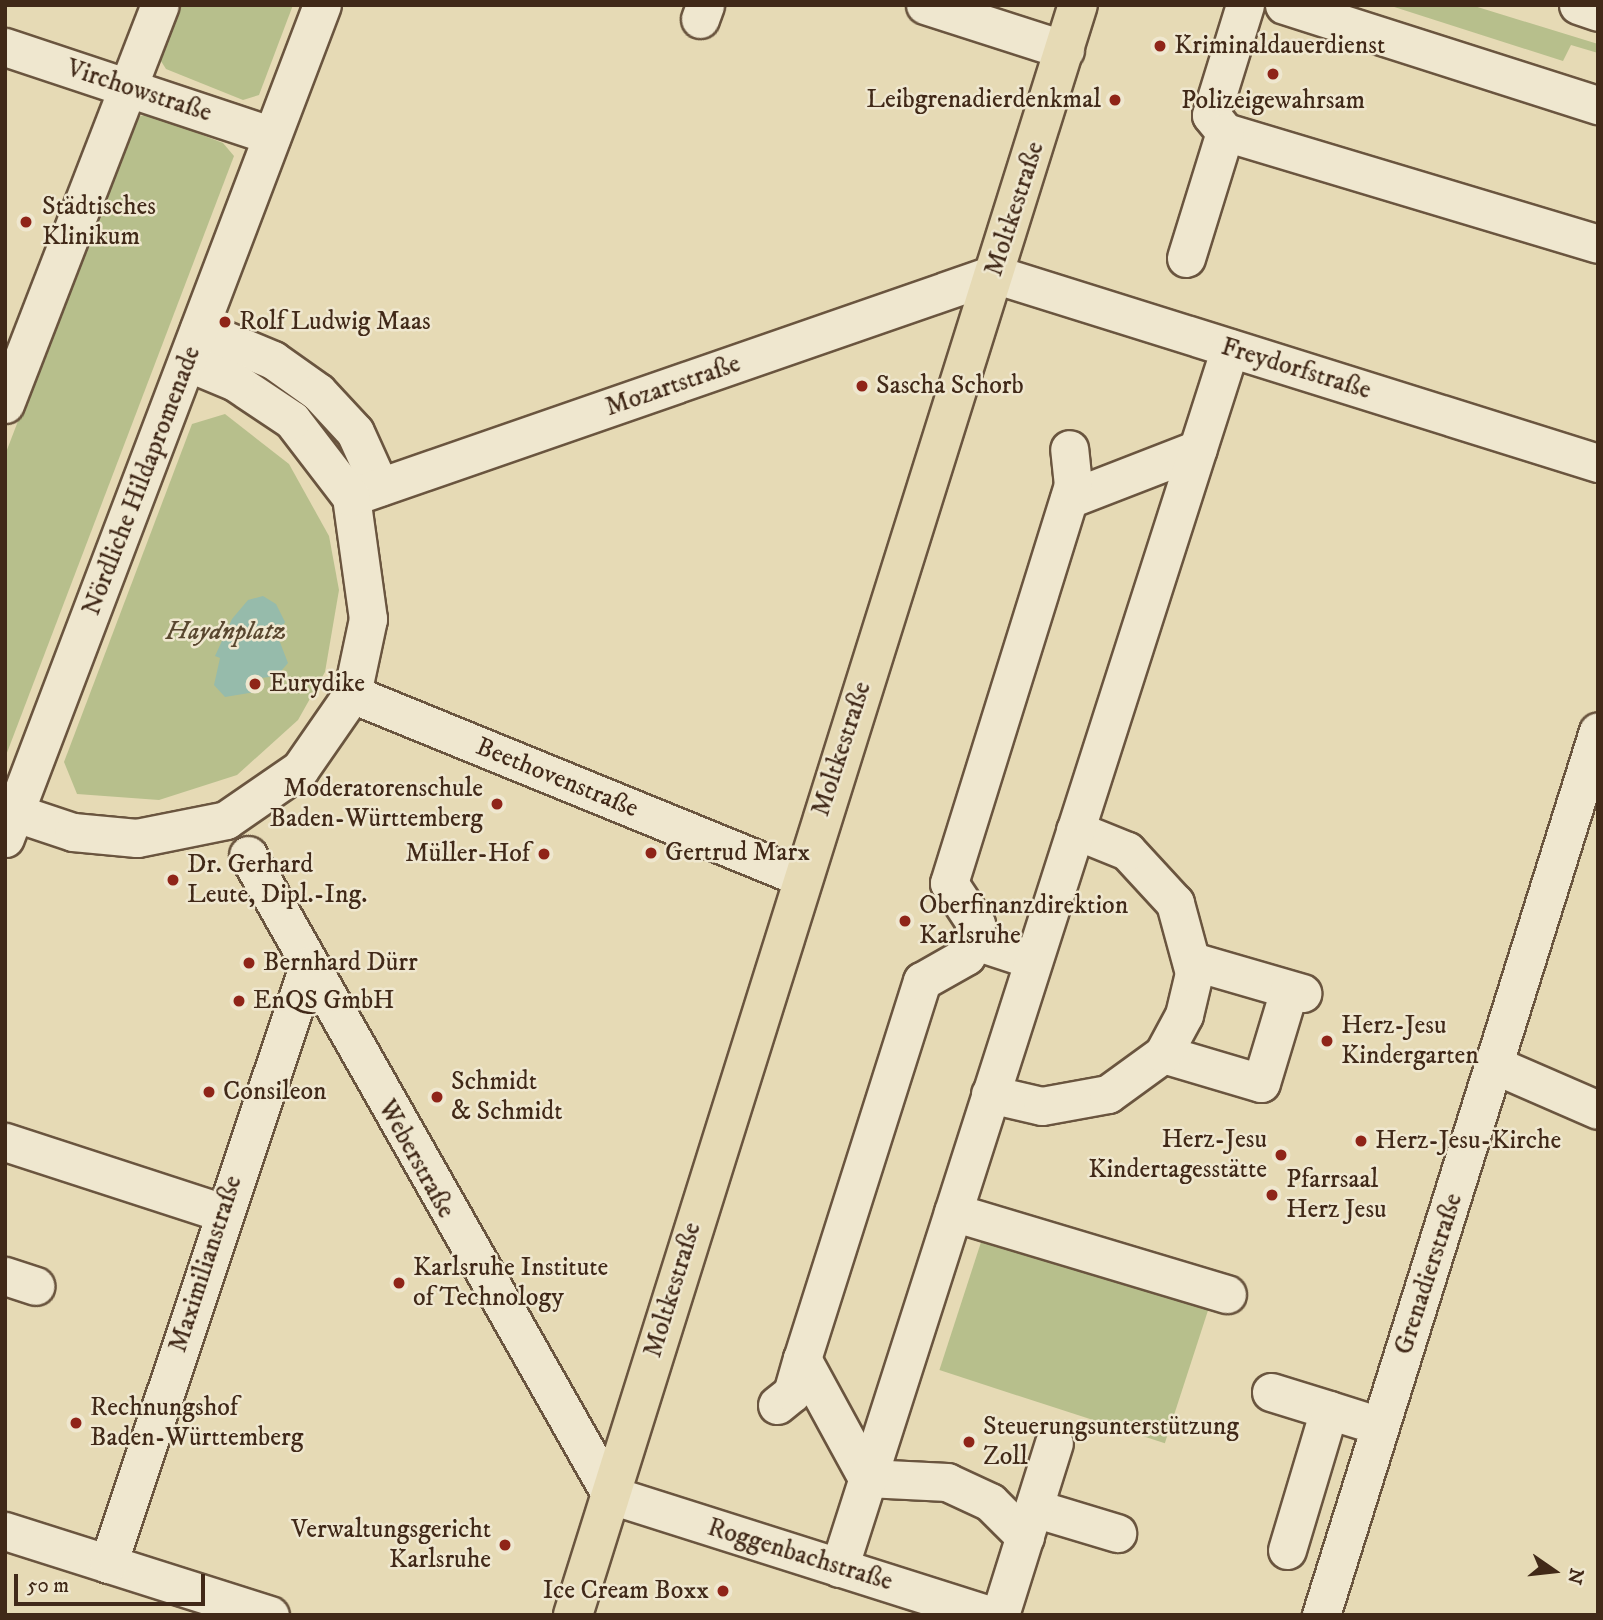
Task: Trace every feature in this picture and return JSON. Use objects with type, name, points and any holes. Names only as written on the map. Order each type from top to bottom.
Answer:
[{"type":"main road","name":"Moltkestraße","points":[[573,1615],[801,877],[1078,5]]},
{"type":"street","points":[[5,404],[160,5]]},
{"type":"street","name":"Nördliche Hildapromenade","points":[[9,825],[323,5]]},
{"type":"street","points":[[925,5],[1065,50]]},
{"type":"street","points":[[1284,5],[1598,105]]},
{"type":"street","points":[[1578,5],[1598,12]]},
{"type":"street","points":[[1240,7],[1210,115],[1225,132],[1598,244]]},
{"type":"street","name":"Virchowstraße","points":[[5,47],[272,136]]},
{"type":"street","points":[[1186,258],[1225,132]]},
{"type":"street","name":"Freydorfstraße","points":[[994,274],[1598,463]]},
{"type":"street","name":"Mozartstraße","points":[[365,492],[994,274]]},
{"type":"street","points":[[9,825],[136,838],[238,839],[300,769],[352,694],[368,620],[365,492],[292,420],[235,382],[193,346]]},
{"type":"street","points":[[839,1567],[1230,348]]},
{"type":"street","points":[[777,1405],[792,1392],[922,981],[966,956],[976,925],[950,883],[1069,499],[1069,449]]},
{"type":"street","points":[[1069,499],[1198,449]]},
{"type":"street","name":"Beethovenstraße","points":[[352,694],[801,877]]},
{"type":"street","name":"Grenadierstraße","points":[[1321,1615],[1591,774],[1598,731]]},
{"type":"street","points":[[990,1094],[1042,1106],[1087,1102],[1128,1084],[1163,1054],[1184,1015],[1192,961],[1183,923],[1162,882],[1127,851],[1075,830]]},
{"type":"street","name":"Weberstraße","points":[[238,839],[611,1495]]},
{"type":"street","points":[[971,940],[1033,960]]},
{"type":"street","points":[[1163,1054],[1261,1083],[1296,991],[1192,961]]},
{"type":"street","name":"Maximilianstraße","points":[[108,1564],[223,1213],[308,966]]},
{"type":"street","points":[[1497,1066],[1598,1110]]},
{"type":"street","points":[[5,1142],[223,1213]]},
{"type":"street","points":[[953,1212],[1227,1294]]},
{"type":"street","points":[[802,1359],[867,1478]]},
{"type":"street","points":[[1271,1392],[1380,1426]]},
{"type":"street","points":[[1287,1550],[1329,1410]]},
{"type":"street","points":[[1000,1615],[1054,1443]]},
{"type":"street","points":[[867,1478],[947,1482],[1029,1522],[1117,1533]]},
{"type":"street","name":"Roggenbachstraße","points":[[611,1495],[990,1615]]},
{"type":"street","points":[[5,1531],[270,1615]]},
{"type":"green space","points":[[178,5],[293,5],[259,95],[243,100],[166,69],[159,58]]},
{"type":"green space","points":[[1388,5],[1471,5],[1598,44],[1598,53],[1571,45],[1563,61]]},
{"type":"green space","points":[[148,114],[223,143],[234,156],[5,758],[5,455],[134,118]]},
{"type":"green space","name":"Haydnplatz","points":[[225,414],[289,464],[329,536],[339,590],[325,672],[298,720],[237,775],[159,800],[77,794],[64,762],[192,424]]},
{"type":"green space","points":[[983,1236],[1208,1309],[1165,1443],[939,1370]]},
{"type":"shaded area","points":[[263,596],[276,604],[285,622],[278,637],[288,663],[277,676],[261,678],[255,692],[225,697],[214,685],[220,658],[215,656],[232,619],[248,600]]},
{"type":"place","name":"Kriminaldauerdienst","points":[[1160,46]]},
{"type":"place","name":"Polizeigewahrsam","points":[[1273,74]]},
{"type":"place","name":"Leibgrenadierdenkmal","points":[[1115,100]]},
{"type":"place","name":"Städtisches Klinikum","points":[[26,222]]},
{"type":"place","name":"Rolf Ludwig Maas","points":[[225,322]]},
{"type":"place","name":"Sascha Schorb","points":[[862,386]]},
{"type":"place","name":"Eurydike","points":[[255,684]]},
{"type":"place","name":"Moderatorenschule Baden-Württemberg","points":[[497,804]]},
{"type":"place","name":"Gertrud Marx","points":[[651,853]]},
{"type":"place","name":"Müller-Hof","points":[[544,854]]},
{"type":"place","name":"Dr. Gerhard Leute, Dipl.-Ing.","points":[[173,880]]},
{"type":"place","name":"Oberfinanzdirektion Karlsruhe","points":[[905,921]]},
{"type":"place","name":"Bernhard Dürr","points":[[249,963]]},
{"type":"place","name":"EnQS GmbH","points":[[239,1001]]},
{"type":"place","name":"Herz-Jesu Kindergarten","points":[[1327,1041]]},
{"type":"place","name":"Consileon","points":[[209,1092]]},
{"type":"place","name":"Schmidt & Schmidt","points":[[437,1097]]},
{"type":"place","name":"Herz-Jesu-Kirche","points":[[1361,1141]]},
{"type":"place","name":"Herz-Jesu Kindertagesstätte","points":[[1281,1155]]},
{"type":"place","name":"Pfarrsaal Herz Jesu","points":[[1272,1195]]},
{"type":"place","name":"Karlsruhe Institute of Technology","points":[[399,1283]]},
{"type":"place","name":"Rechnungshof Baden-Württemberg","points":[[76,1423]]},
{"type":"place","name":"Steuerungsunterstützung Zoll","points":[[969,1442]]},
{"type":"place","name":"Verwaltungsgericht Karlsruhe","points":[[505,1545]]},
{"type":"place","name":"Ice Cream Boxx","points":[[723,1591]]}]
